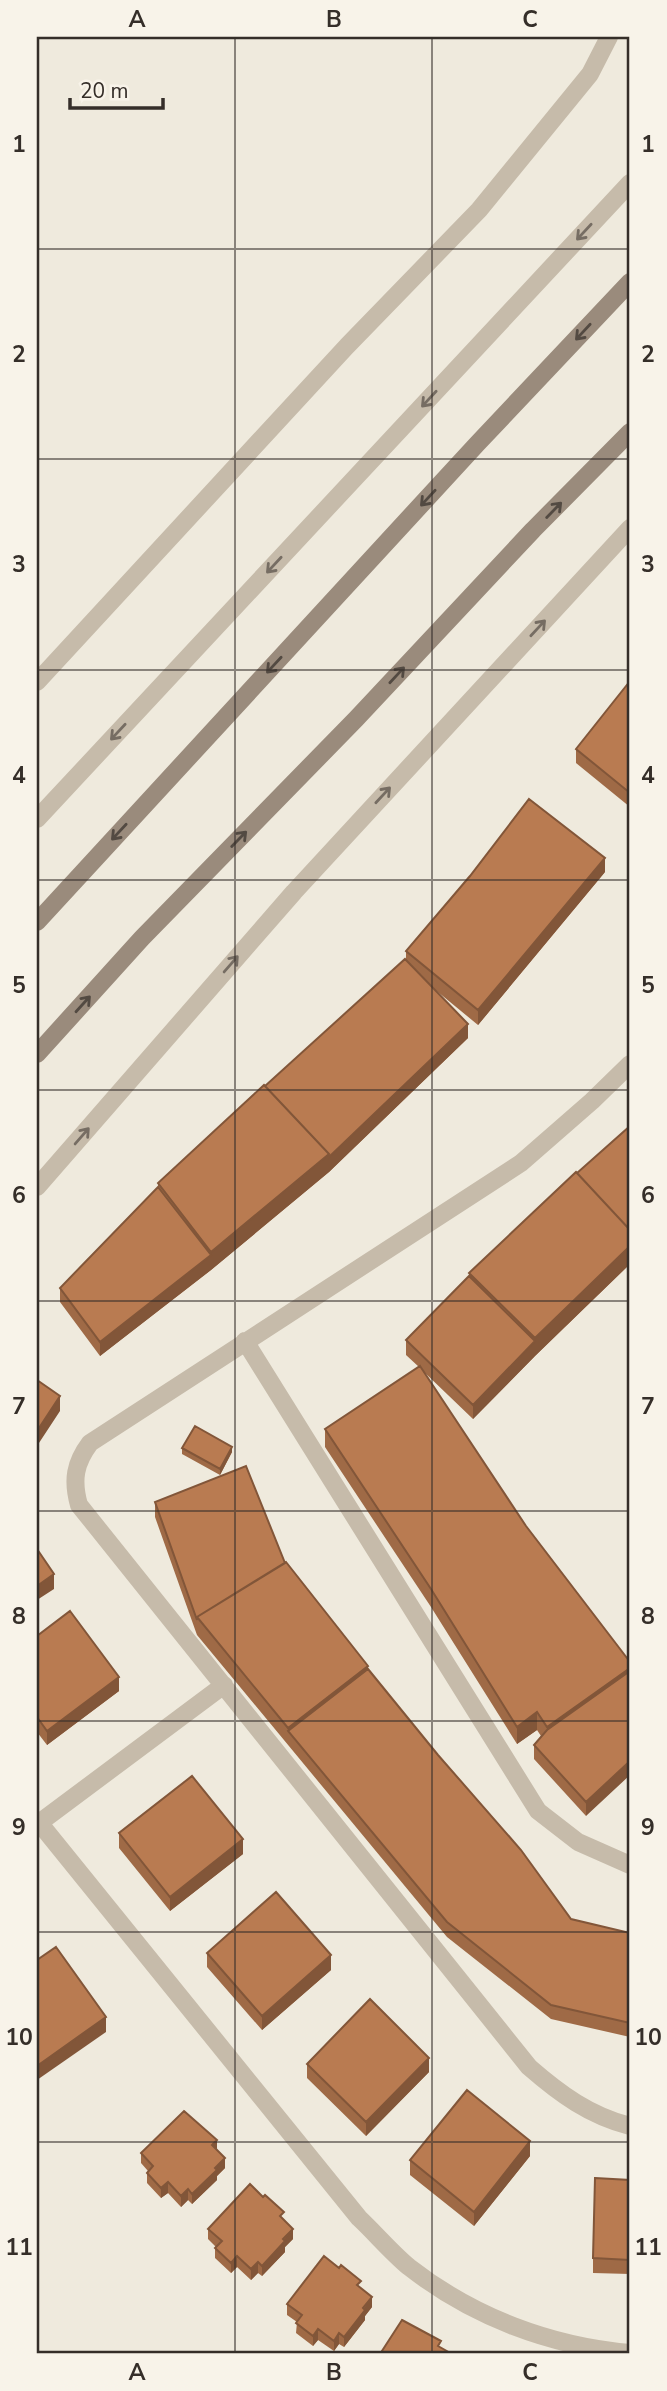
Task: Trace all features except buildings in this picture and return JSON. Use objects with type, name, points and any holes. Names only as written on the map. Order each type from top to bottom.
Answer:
[{"type":"main road","points":[[37,922],[477,444],[630,282]]},
{"type":"main road","points":[[37,1054],[142,939],[630,432]]},
{"type":"street","points":[[37,682],[348,346],[479,210],[590,74],[609,37]]},
{"type":"street","points":[[37,819],[630,183]]},
{"type":"street","points":[[37,1187],[294,892],[630,528]]},
{"type":"street","points":[[630,1064],[521,1163],[90,1443],[80,1456],[74,1489],[79,1505],[529,2067],[558,2093],[589,2112],[630,2126]]},
{"type":"street","points":[[245,1341],[538,1811],[578,1842],[630,1865]]},
{"type":"street","points":[[224,1685],[38,1821],[359,2218],[409,2266],[465,2305],[528,2333],[591,2350],[630,2353]]}]
